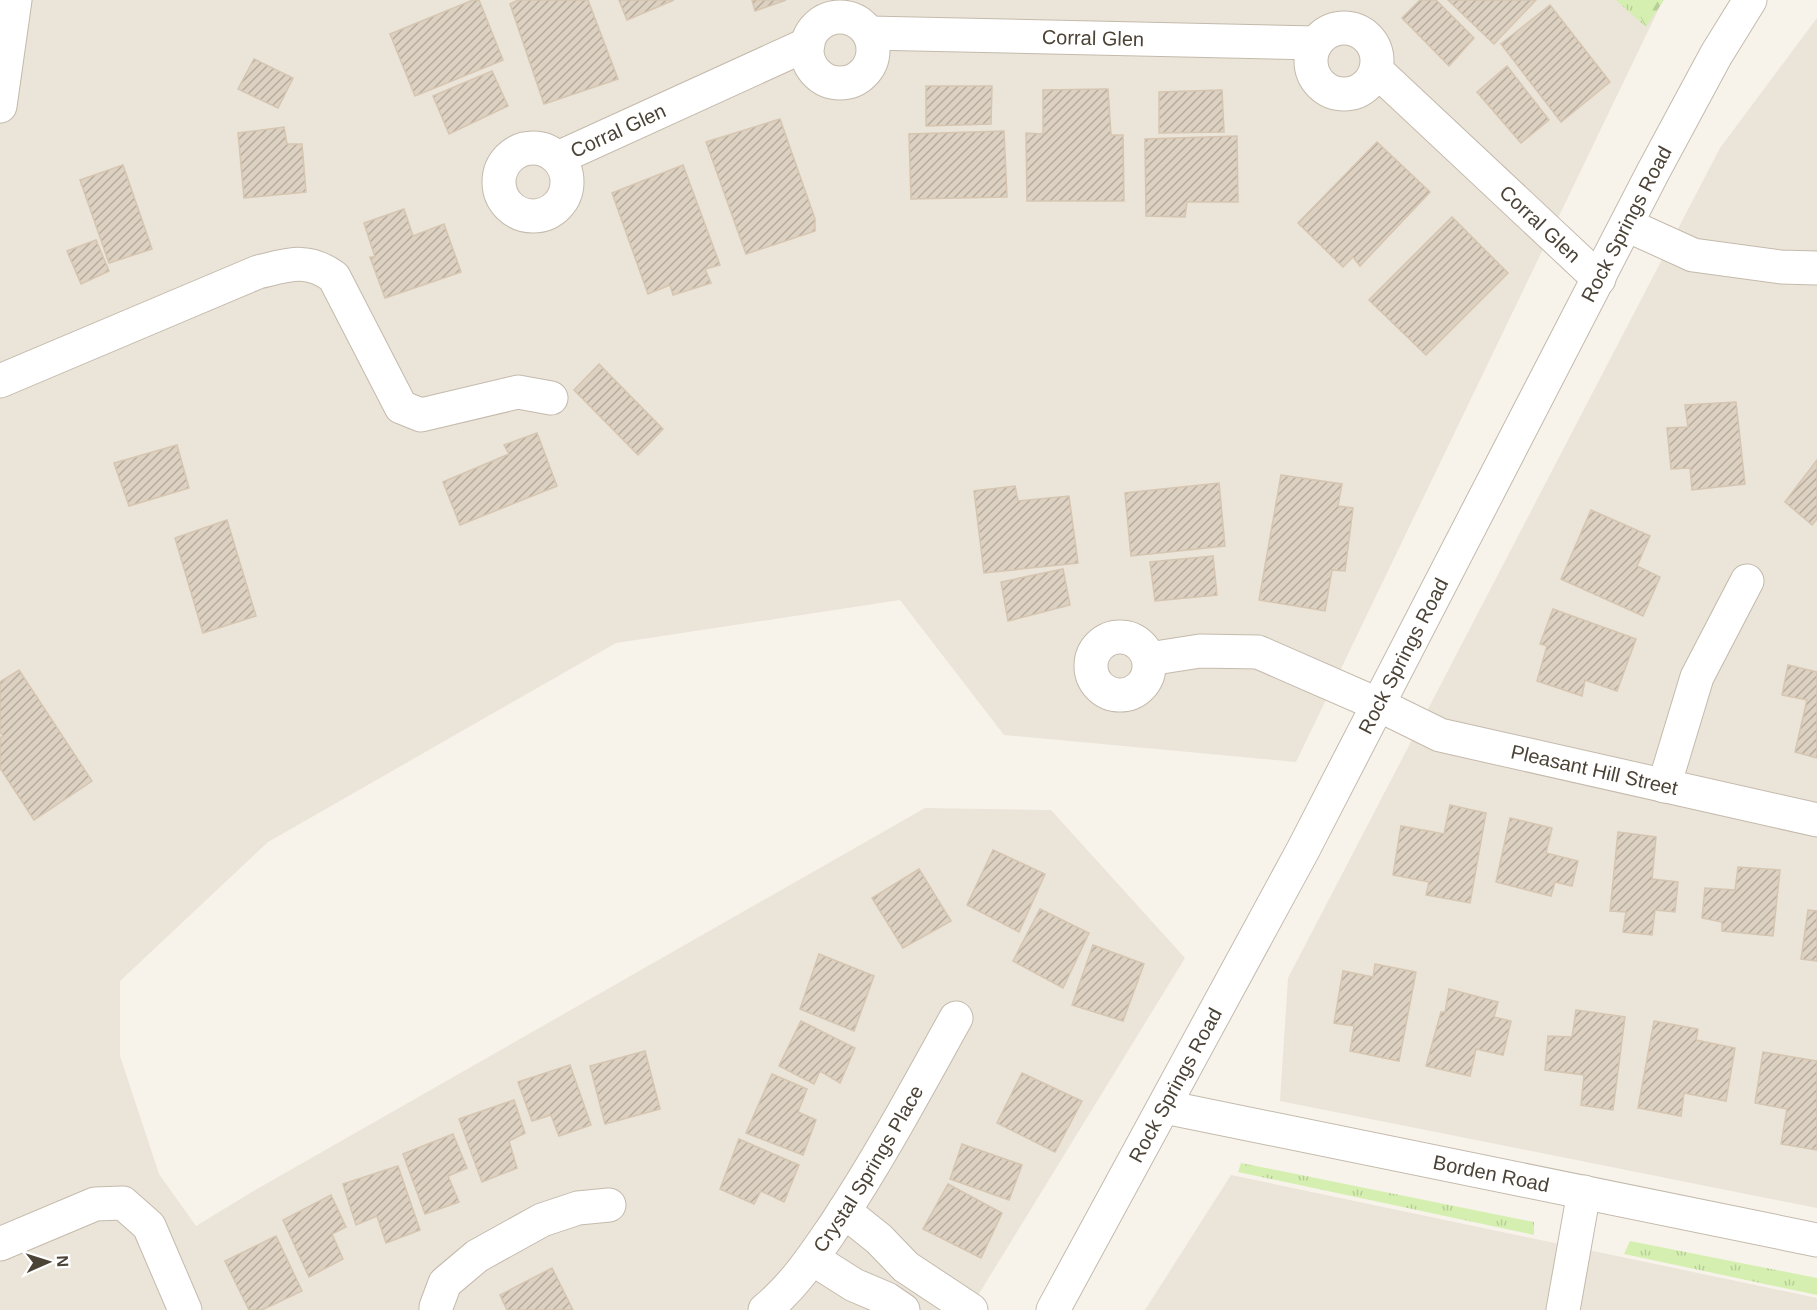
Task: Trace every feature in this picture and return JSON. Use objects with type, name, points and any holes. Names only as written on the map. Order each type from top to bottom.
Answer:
[{"type":"street","points":[[0,106],[15,0]]},
{"type":"street","name":"Rock Springs Road","points":[[1053,1310],[1165,1107],[1716,55],[1750,0]]},
{"type":"street","name":"Corral Glen","points":[[558,158],[808,44],[819,24],[829,18],[841,16],[862,24],[869,33],[1316,43]]},
{"type":"street","points":[[1342,28],[1362,33],[1375,49],[1376,70],[1372,79],[1356,93],[1335,94],[1326,90],[1312,73],[1311,53],[1316,43],[1323,35],[1342,28]]},
{"type":"street","points":[[808,44],[810,64],[816,73],[825,80],[845,83],[864,74],[870,66],[873,44],[869,33]]},
{"type":"street","name":"Corral Glen","points":[[1376,70],[1599,279]]},
{"type":"street","points":[[1627,225],[1693,255],[1781,267],[1817,268]]},
{"type":"street","points":[[0,381],[258,272],[296,263],[321,267],[334,277],[401,407],[421,415],[518,392],[551,398]]},
{"type":"street","points":[[1664,786],[1697,677],[1747,581]]},
{"type":"street","name":"Pleasant Hill Street","points":[[1149,659],[1200,651],[1258,652],[1377,704],[1440,735],[1817,820]]},
{"type":"street","name":"Crystal Springs Place","points":[[765,1310],[777,1300],[813,1259],[874,1163],[956,1018]]},
{"type":"street","name":"Borden Road","points":[[1165,1107],[1817,1240]]},
{"type":"street","points":[[1563,1310],[1584,1192]]},
{"type":"street","points":[[0,1244],[94,1204],[123,1203],[149,1226],[186,1310]]},
{"type":"street","points":[[436,1310],[445,1283],[477,1257],[542,1220],[578,1209],[609,1205]]},
{"type":"street","points":[[844,1211],[879,1239],[906,1267],[971,1310]]},
{"type":"street","points":[[870,1292],[895,1256]]},
{"type":"street","points":[[813,1259],[854,1285],[887,1299],[903,1310]]},
{"type":"shaded area","points":[[0,0],[1663,0],[1296,762],[1004,735],[900,600],[616,643],[268,842],[120,981],[120,1056],[159,1174],[196,1226],[925,808],[1051,810],[1185,958],[969,1310],[0,1310]]},
{"type":"shaded area","points":[[1817,18],[1817,1208],[1280,1101],[1288,978],[1720,148]]},
{"type":"shaded area","points":[[1231,1175],[1817,1298],[1817,1310],[1145,1310]]},
{"type":"green space","points":[[1616,0],[1631,0],[1646,27]]},
{"type":"green space","points":[[1631,0],[1664,0],[1646,27]]},
{"type":"green space","points":[[1241,1163],[1534,1222],[1534,1235],[1238,1172]]},
{"type":"green space","points":[[1630,1241],[1817,1278],[1817,1295],[1624,1254]]},
{"type":"building","points":[[473,0],[479,0],[503,60],[415,96],[390,34]]},
{"type":"building","points":[[518,0],[588,0],[618,79],[544,104],[510,4]]},
{"type":"building","points":[[619,0],[674,0],[627,20]]},
{"type":"building","points":[[752,0],[786,0],[755,11]]},
{"type":"building","points":[[1420,0],[1436,0],[1474,38],[1449,66],[1402,18]]},
{"type":"building","points":[[1448,0],[1536,0],[1494,44]]},
{"type":"building","points":[[1550,5],[1610,82],[1561,122],[1501,44]]},
{"type":"building","points":[[254,59],[293,78],[278,108],[238,89]]},
{"type":"building","points":[[1507,66],[1549,120],[1521,143],[1477,92]]},
{"type":"building","points":[[492,71],[508,106],[449,134],[433,96]]},
{"type":"building","points":[[926,86],[992,86],[991,124],[926,126]]},
{"type":"building","points":[[1108,89],[1111,135],[1123,135],[1124,201],[1027,201],[1026,133],[1043,134],[1043,90]]},
{"type":"building","points":[[1222,90],[1224,132],[1159,133],[1159,92]]},
{"type":"building","points":[[780,119],[815,219],[815,231],[746,254],[706,142]]},
{"type":"building","points":[[284,127],[287,144],[302,144],[306,192],[244,198],[238,133]]},
{"type":"building","points":[[1004,131],[1007,197],[911,199],[909,134]]},
{"type":"building","points":[[1237,136],[1238,202],[1187,202],[1185,217],[1146,216],[1145,139]]},
{"type":"building","points":[[1377,142],[1430,192],[1360,266],[1353,257],[1343,267],[1298,223]]},
{"type":"building","points":[[123,165],[152,249],[109,263],[80,180]]},
{"type":"building","points":[[683,165],[720,265],[705,269],[711,283],[673,295],[670,285],[648,294],[612,193]]},
{"type":"building","points":[[404,209],[413,236],[444,224],[461,272],[385,298],[370,257],[375,257],[364,223]]},
{"type":"building","points":[[1452,217],[1508,273],[1426,355],[1369,300]]},
{"type":"building","points":[[96,240],[109,271],[81,284],[67,251]]},
{"type":"building","points":[[599,364],[663,429],[638,455],[574,390]]},
{"type":"building","points":[[1736,402],[1745,484],[1692,490],[1690,468],[1671,469],[1667,428],[1688,427],[1685,405]]},
{"type":"building","points":[[537,433],[557,486],[460,525],[443,482],[509,454],[504,445]]},
{"type":"building","points":[[177,445],[189,488],[129,506],[114,463]]},
{"type":"building","points":[[1817,460],[1817,519],[1812,525],[1785,502]]},
{"type":"building","points":[[1281,475],[1342,484],[1338,506],[1353,508],[1345,571],[1332,570],[1325,611],[1259,600]]},
{"type":"building","points":[[1219,483],[1225,546],[1131,556],[1125,493]]},
{"type":"building","points":[[1015,486],[1018,501],[1069,496],[1078,563],[984,573],[974,491]]},
{"type":"building","points":[[1591,510],[1650,536],[1637,566],[1660,577],[1643,616],[1561,579]]},
{"type":"building","points":[[227,520],[256,616],[203,633],[175,538]]},
{"type":"building","points":[[1213,556],[1217,595],[1155,601],[1150,562]]},
{"type":"building","points":[[1063,569],[1070,605],[1008,621],[1001,582]]},
{"type":"building","points":[[1553,609],[1636,639],[1617,691],[1585,680],[1582,696],[1537,681],[1547,646],[1540,644]]},
{"type":"building","points":[[1788,665],[1817,672],[1817,758],[1795,752],[1807,700],[1782,695]]},
{"type":"building","points":[[19,670],[92,781],[34,820],[0,768],[0,738],[3,736],[0,732],[0,682]]},
{"type":"building","points":[[1450,805],[1486,813],[1470,903],[1426,895],[1429,882],[1393,875],[1401,826],[1444,834]]},
{"type":"building","points":[[1510,818],[1552,828],[1546,853],[1578,861],[1572,886],[1555,882],[1551,896],[1496,882]]},
{"type":"building","points":[[1618,832],[1656,837],[1652,879],[1678,882],[1675,912],[1655,910],[1652,935],[1623,932],[1626,912],[1610,911]]},
{"type":"building","points":[[993,850],[1045,874],[1019,932],[967,905]]},
{"type":"building","points":[[1738,867],[1780,870],[1773,936],[1722,931],[1722,922],[1702,918],[1705,888],[1735,890]]},
{"type":"building","points":[[919,869],[951,921],[903,948],[872,898]]},
{"type":"building","points":[[1040,909],[1089,933],[1063,988],[1013,961]]},
{"type":"building","points":[[1808,910],[1817,911],[1817,961],[1801,959]]},
{"type":"building","points":[[1093,945],[1144,964],[1123,1021],[1072,1005]]},
{"type":"building","points":[[819,954],[874,976],[854,1031],[800,1009]]},
{"type":"building","points":[[1375,964],[1416,972],[1399,1061],[1350,1051],[1354,1026],[1334,1023],[1343,971],[1373,977]]},
{"type":"building","points":[[1449,989],[1498,1002],[1494,1017],[1511,1021],[1503,1055],[1476,1049],[1470,1076],[1426,1066],[1441,1012],[1445,1012]]},
{"type":"building","points":[[1576,1010],[1625,1017],[1613,1110],[1581,1105],[1584,1075],[1545,1070],[1548,1036],[1572,1037]]},
{"type":"building","points":[[801,1021],[855,1048],[840,1083],[820,1071],[814,1084],[779,1066]]},
{"type":"building","points":[[1654,1021],[1698,1029],[1696,1040],[1735,1048],[1726,1101],[1684,1093],[1681,1116],[1638,1108]]},
{"type":"building","points":[[645,1051],[660,1109],[605,1124],[590,1066]]},
{"type":"building","points":[[1763,1052],[1817,1061],[1817,1150],[1781,1144],[1787,1109],[1755,1103]]},
{"type":"building","points":[[570,1065],[591,1125],[559,1136],[551,1115],[532,1121],[518,1082]]},
{"type":"building","points":[[1022,1073],[1082,1101],[1055,1152],[997,1123]]},
{"type":"building","points":[[772,1074],[807,1089],[798,1112],[816,1120],[803,1155],[746,1133]]},
{"type":"building","points":[[514,1100],[525,1133],[509,1141],[517,1168],[482,1182],[459,1119]]},
{"type":"building","points":[[453,1134],[467,1168],[448,1176],[459,1202],[425,1214],[403,1154]]},
{"type":"building","points":[[739,1139],[799,1165],[784,1202],[761,1191],[754,1204],[720,1189]]},
{"type":"building","points":[[962,1144],[1022,1165],[1009,1200],[950,1179]]},
{"type":"building","points":[[398,1166],[420,1230],[386,1243],[377,1216],[356,1225],[343,1184]]},
{"type":"building","points":[[948,1184],[1002,1213],[981,1258],[923,1229]]},
{"type":"building","points":[[331,1195],[346,1227],[332,1234],[343,1259],[309,1277],[283,1220]]},
{"type":"building","points":[[276,1236],[302,1291],[262,1310],[249,1310],[225,1261]]},
{"type":"building","points":[[552,1268],[573,1310],[507,1310],[500,1295]]}]
